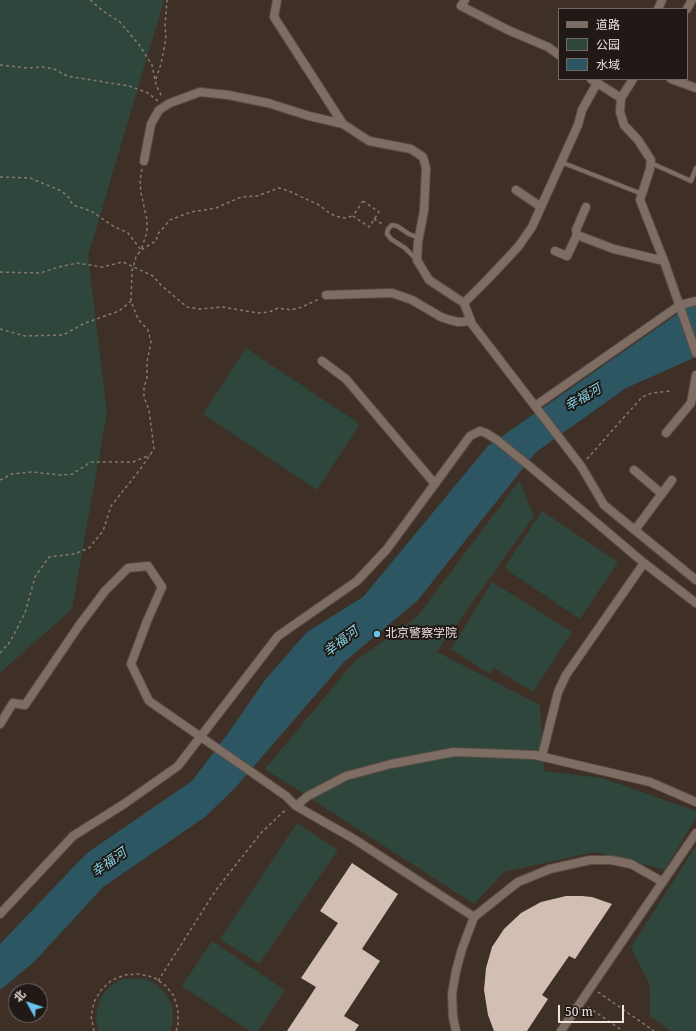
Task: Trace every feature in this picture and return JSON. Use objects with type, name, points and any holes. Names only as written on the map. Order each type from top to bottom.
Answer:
[{"type":"street","points":[[277,0],[274,17],[343,124]]},
{"type":"street","points":[[465,0],[461,6],[508,30],[548,47],[558,54]]},
{"type":"street","points":[[632,80],[621,98],[620,112],[624,125],[648,153],[651,160],[640,200],[664,261],[696,351]]},
{"type":"street","points":[[673,80],[696,88]]},
{"type":"street","points":[[464,303],[518,247],[532,227],[578,125],[582,110],[594,81],[621,98]]},
{"type":"street","points":[[144,161],[152,124],[159,110],[167,105],[200,92],[228,95],[268,103],[309,116],[343,124],[369,141],[411,149],[423,157],[426,168],[424,211],[417,260],[429,280],[464,303],[472,324],[581,466],[604,505],[696,580]]},
{"type":"street","points":[[516,190],[541,207]]},
{"type":"street","points":[[555,251],[567,256],[577,235],[576,230],[586,207]]},
{"type":"street","points":[[577,235],[614,248],[664,261]]},
{"type":"street","points":[[326,295],[392,293],[412,300],[441,317],[458,322],[471,321]]},
{"type":"street","points":[[536,407],[680,305],[696,301]]},
{"type":"street","points":[[322,361],[346,379],[435,484]]},
{"type":"street","points":[[666,433],[694,404],[696,375]]},
{"type":"street","points":[[0,914],[73,836],[124,804],[178,766],[278,636],[357,581],[387,550],[470,436],[480,431],[497,440],[644,564],[696,603]]},
{"type":"street","points":[[634,470],[662,494]]},
{"type":"street","points":[[635,530],[672,480]]},
{"type":"street","points":[[542,756],[558,692],[566,675],[644,564]]},
{"type":"street","points":[[0,724],[13,703],[25,705],[78,627],[105,591],[128,568],[148,566],[162,587],[147,621],[131,664],[149,702],[286,796],[296,806],[354,839],[474,917]]},
{"type":"street","points":[[296,806],[308,796],[346,776],[398,763],[454,752],[542,756],[650,782],[696,802]]},
{"type":"street","points":[[561,1031],[696,833]]},
{"type":"street","points":[[456,1031],[453,1017],[452,994],[462,949],[474,917],[518,882],[550,869],[590,860],[610,860],[631,864],[663,882]]},
{"type":"lane","points":[[561,162],[642,194]]},
{"type":"lane","points":[[651,163],[691,181],[696,168]]},
{"type":"lane","points":[[417,260],[405,248],[391,239],[387,234],[388,228],[392,225],[397,226],[409,234],[419,238]]},
{"type":"path","points":[[90,0],[120,22],[131,34],[152,65],[155,80],[167,105]]},
{"type":"path","points":[[155,80],[161,64],[166,39],[165,26],[167,0]]},
{"type":"path","points":[[0,65],[27,68],[43,67],[54,69],[67,76],[129,86],[148,93],[167,105]]},
{"type":"path","points":[[0,653],[10,642],[25,613],[35,578],[49,557],[74,554],[89,548],[102,531],[111,506],[139,471],[154,449],[149,410],[144,397],[144,386],[147,378],[147,362],[151,342],[148,330],[138,319],[131,301],[133,266],[136,257],[141,250],[147,232],[148,220],[141,193],[140,180],[144,161]]},
{"type":"path","points":[[0,177],[30,178],[59,190],[67,195],[73,206],[90,211],[128,234],[141,250]]},
{"type":"path","points":[[141,250],[156,241],[158,234],[170,220],[191,212],[216,208],[241,197],[258,196],[280,188],[320,205],[335,216],[345,218],[353,216],[363,201],[379,212],[369,227],[353,216]]},
{"type":"path","points":[[374,219],[388,228]]},
{"type":"path","points":[[0,272],[40,274],[59,267],[77,263],[102,267],[123,262],[153,276],[162,286],[187,307],[200,309],[223,307],[258,314],[269,312],[278,308],[292,310],[302,307],[326,295]]},
{"type":"path","points":[[0,329],[25,336],[64,335],[85,323],[119,311],[131,301]]},
{"type":"path","points":[[581,466],[642,398],[652,393],[671,391]]},
{"type":"path","points":[[0,480],[12,474],[32,472],[60,476],[72,474],[91,462],[132,462],[150,455]]},
{"type":"path","points":[[158,981],[216,890],[261,833],[283,812],[296,806]]},
{"type":"path","points":[[94,1031],[92,1016],[94,1002],[101,990],[112,980],[125,975],[139,974],[153,977],[165,985],[174,996],[178,1010],[178,1025],[176,1031]]},
{"type":"path","points":[[591,988],[654,1031]]},
{"type":"path","points":[[581,1002],[623,1031]]},
{"type":"green space","points":[[0,0],[164,0],[88,256],[107,413],[72,609],[0,673]]},
{"type":"green space","points":[[246,348],[360,424],[317,490],[203,414]]},
{"type":"green space","points":[[519,481],[534,516],[437,652],[540,705],[544,771],[602,778],[696,811],[696,818],[665,870],[595,852],[504,872],[474,904],[265,769],[354,662],[417,617]]},
{"type":"green space","points":[[542,511],[618,562],[580,619],[504,568]]},
{"type":"green space","points":[[492,582],[572,632],[533,692],[494,668],[490,674],[451,649]]},
{"type":"green space","points":[[297,823],[338,850],[259,964],[220,939]]},
{"type":"green space","points":[[696,846],[696,1031],[671,1031],[650,1016],[650,986],[631,947]]},
{"type":"green space","points":[[212,941],[285,990],[258,1031],[250,1031],[182,986]]},
{"type":"green space","points":[[133,978],[146,979],[157,985],[166,994],[172,1006],[173,1019],[170,1031],[99,1031],[96,1021],[97,1009],[101,997],[109,987],[120,980]]},
{"type":"water","name":"幸福河","points":[[696,306],[696,357],[626,388],[536,452],[417,601],[344,662],[235,788],[205,817],[103,887],[34,962],[0,990],[0,944],[87,853],[192,781],[227,735],[265,680],[307,632],[363,597],[488,446],[686,308]]},
{"type":"building","points":[[352,863],[398,894],[362,949],[380,961],[344,1016],[359,1025],[355,1031],[287,1031],[316,987],[301,978],[338,923],[320,911]]},
{"type":"building","points":[[566,896],[592,897],[612,904],[575,959],[569,956],[542,995],[548,999],[527,1031],[494,1031],[488,1015],[484,990],[486,968],[492,947],[504,929],[521,913],[541,902]]},
{"type":"place","name":"北京警察学院","points":[[377,634]]}]
